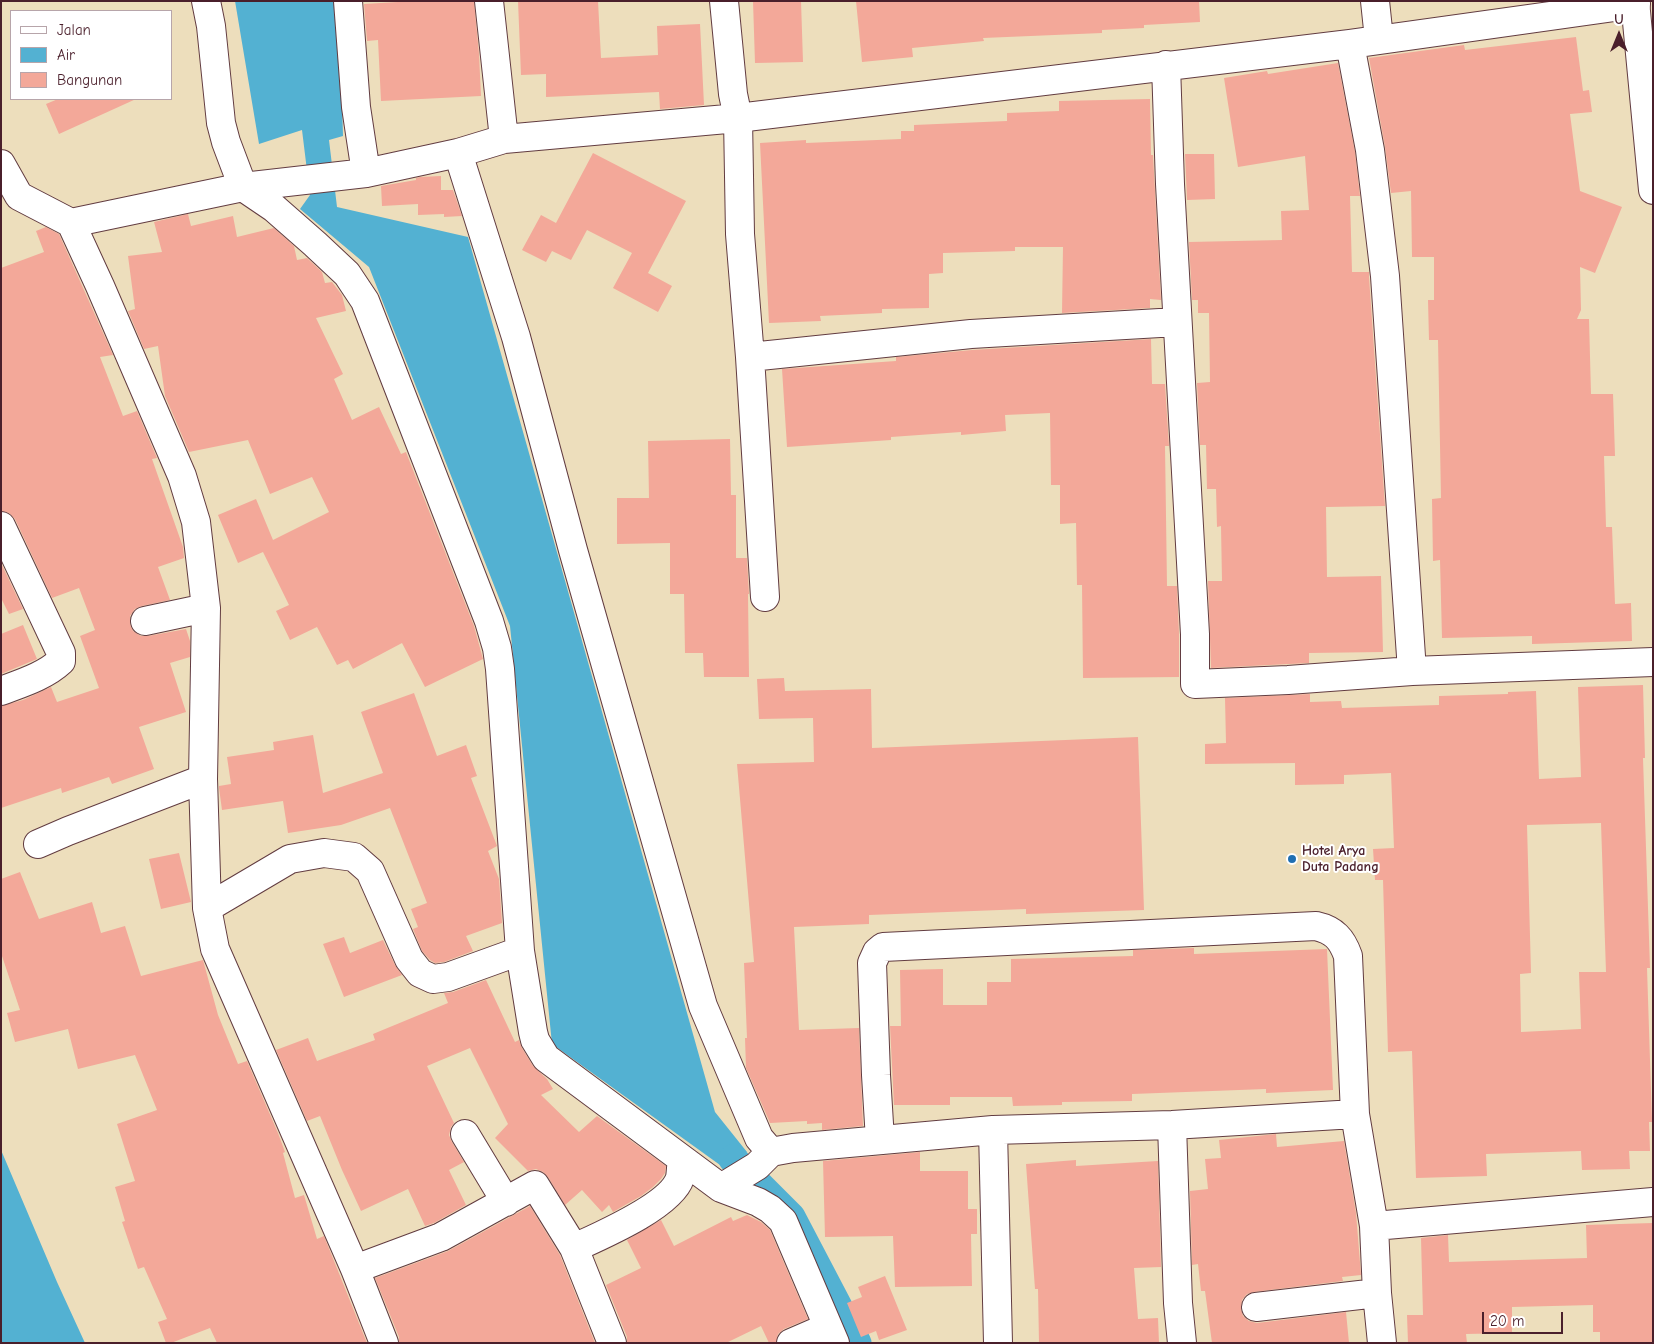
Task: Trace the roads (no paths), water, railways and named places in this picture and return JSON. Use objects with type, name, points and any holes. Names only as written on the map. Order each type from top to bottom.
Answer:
[{"type":"street","points":[[206,1],[211,26],[221,123],[242,187],[274,208],[347,274],[356,285],[365,301],[489,621],[497,648],[500,669],[520,951],[535,1040],[546,1058],[682,1159],[724,1186],[770,1209],[783,1221],[832,1335],[791,1343]]},
{"type":"street","points":[[348,1],[356,107],[358,173]]},
{"type":"street","points":[[489,1],[504,139]]},
{"type":"street","points":[[724,1],[738,118],[740,234],[750,357],[765,597]]},
{"type":"street","points":[[1374,1],[1379,39]]},
{"type":"street","points":[[1,164],[10,199],[71,223],[242,187],[358,173],[458,153],[504,139],[738,118],[1350,44],[1637,2],[1653,190]]},
{"type":"street","points":[[1350,44],[1370,150],[1385,276],[1412,670]]},
{"type":"street","points":[[1166,65],[1170,184],[1195,684],[1288,680],[1412,670],[1653,662]]},
{"type":"street","points":[[458,153],[516,337],[573,550],[703,1006],[759,1138],[764,1159]]},
{"type":"street","points":[[71,223],[182,476],[196,522],[206,608],[203,779],[207,908],[216,949],[355,1269],[384,1343]]},
{"type":"street","points":[[750,357],[972,334],[1177,322]]},
{"type":"street","points":[[1,526],[60,653],[61,661],[55,667],[34,678],[1,691]]},
{"type":"street","points":[[145,621],[206,608]]},
{"type":"street","points":[[38,844],[77,827],[203,779]]},
{"type":"street","points":[[207,908],[290,859],[324,853],[354,857],[370,871],[409,959],[420,973],[433,979],[448,977],[520,951]]},
{"type":"street","points":[[880,1140],[872,963],[877,952],[886,946],[1306,926],[1327,928],[1344,945],[1348,956],[1355,1114],[1374,1226],[1377,1293],[1382,1343]]},
{"type":"street","points":[[724,1186],[764,1159],[793,1148],[993,1130],[1172,1126],[1355,1114]]},
{"type":"street","points":[[1172,1126],[1178,1303],[1182,1343]]},
{"type":"street","points":[[993,1130],[998,1343]]},
{"type":"street","points":[[465,1134],[506,1202]]},
{"type":"street","points":[[574,1248],[649,1210],[665,1197],[680,1178],[682,1159]]},
{"type":"street","points":[[355,1269],[441,1237],[535,1185],[574,1248],[612,1343]]},
{"type":"street","points":[[1374,1226],[1653,1202]]},
{"type":"street","points":[[1256,1307],[1377,1293]]},
{"type":"water","points":[[235,1],[339,1],[343,136],[329,140],[337,207],[468,237],[715,1112],[747,1152],[720,1165],[552,1044],[510,626],[369,267],[300,209],[310,195],[302,130],[259,144]]},
{"type":"water","points":[[1,1150],[57,1282],[85,1343],[1,1343]]},
{"type":"waterway","points":[[733,1159],[791,1217],[857,1343]]},
{"type":"place","name":"Hotel Arya Duta Padang","points":[[1292,859]]}]
